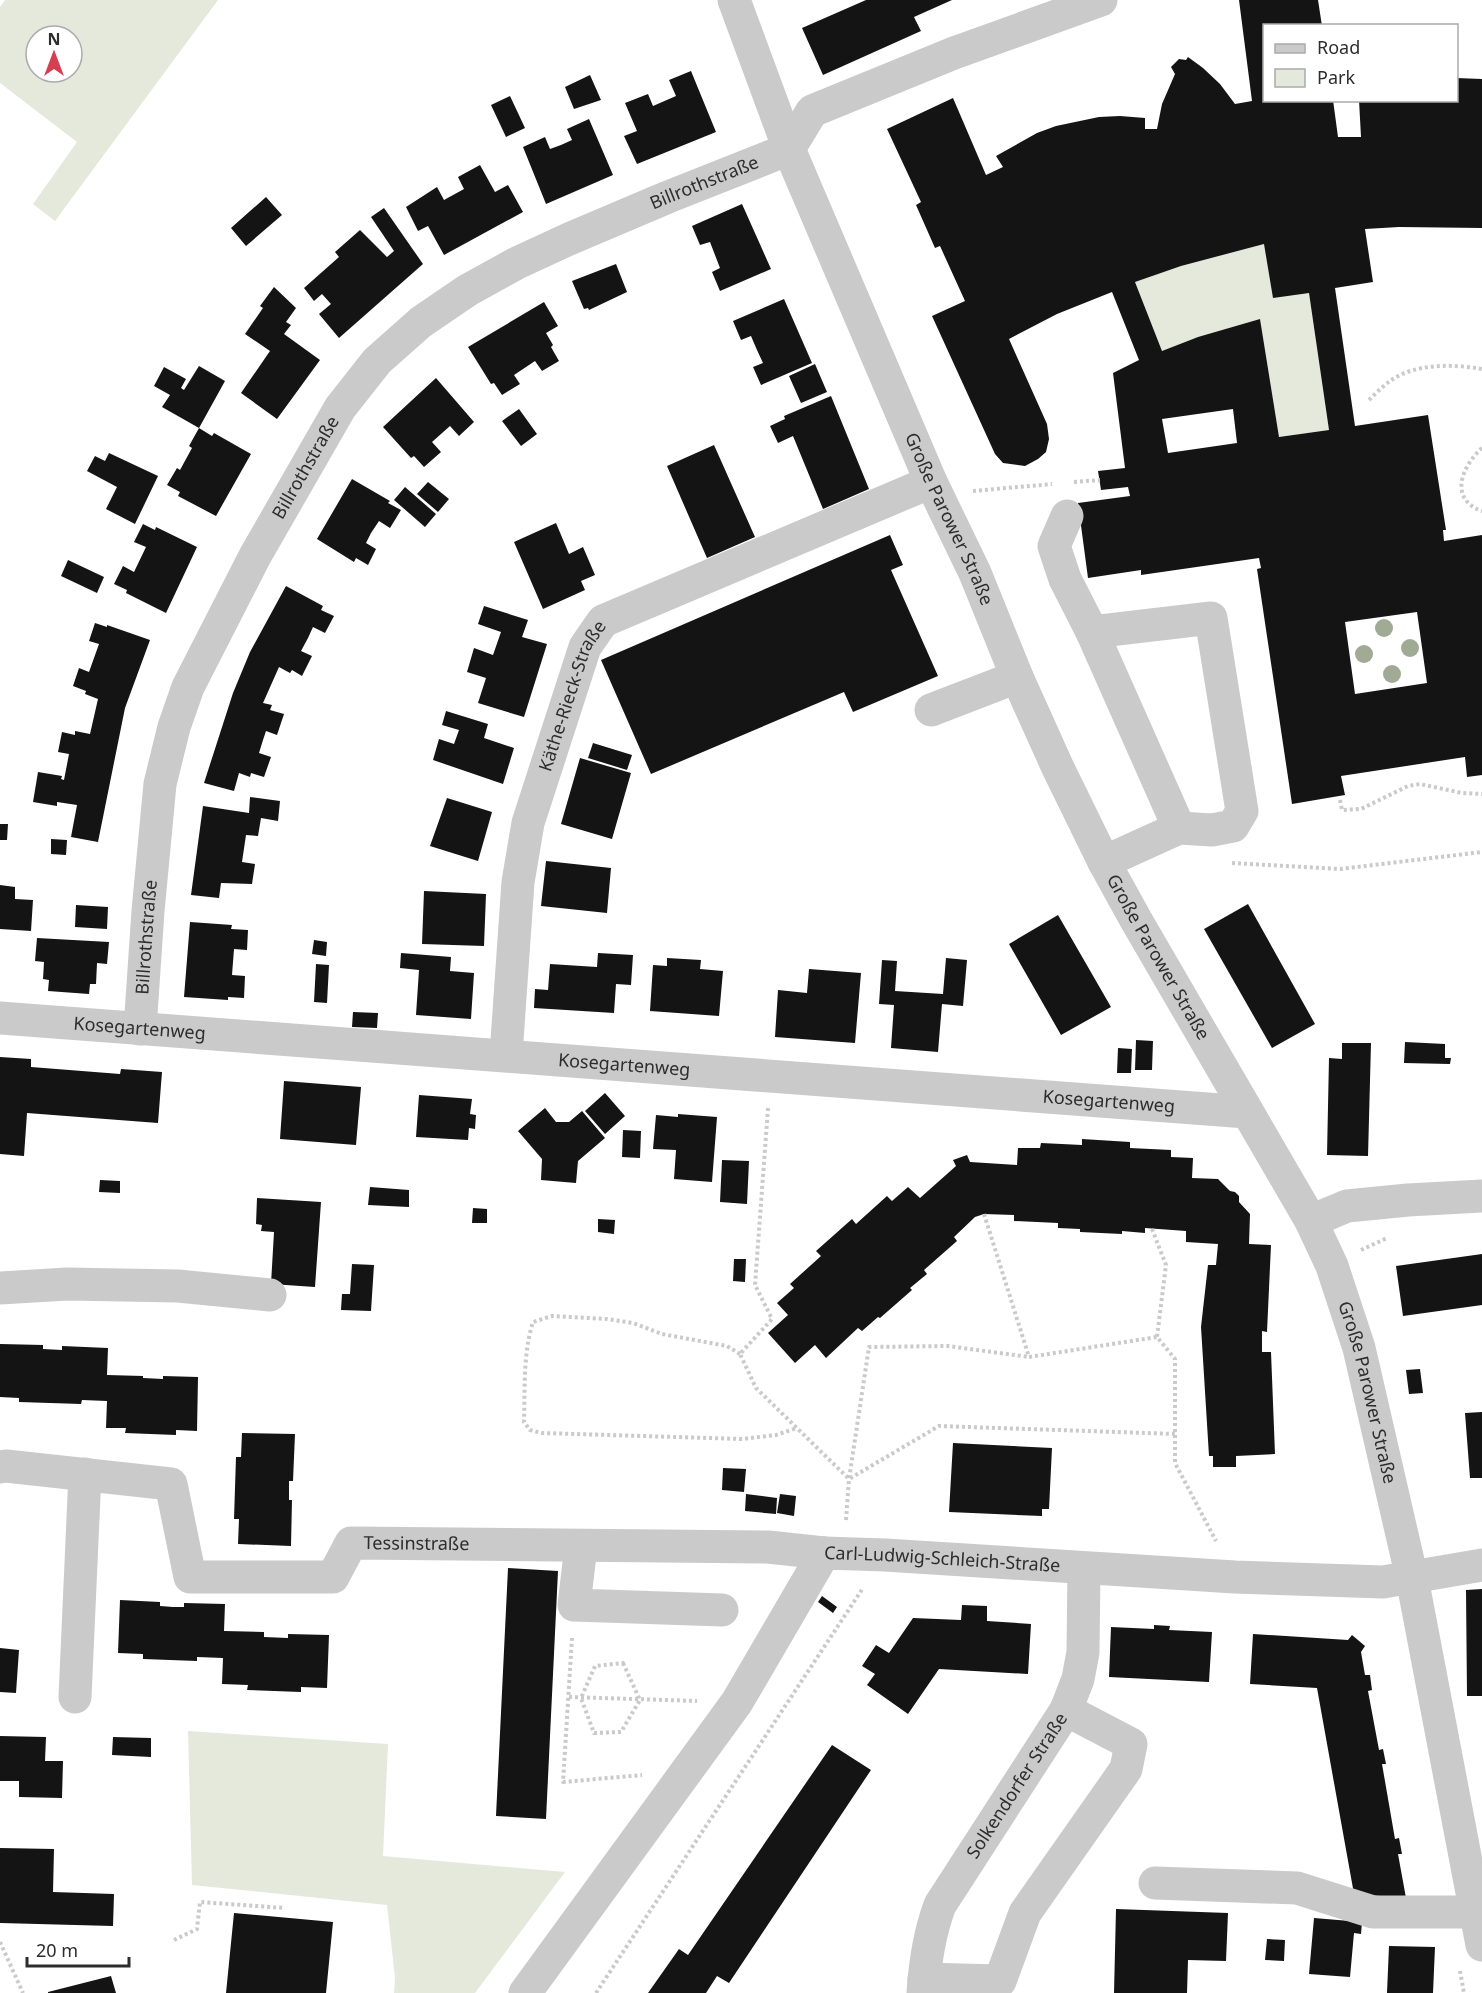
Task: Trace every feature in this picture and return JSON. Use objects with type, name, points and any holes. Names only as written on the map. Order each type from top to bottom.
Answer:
[{"type":"street","name":"Große Parower Straße","points":[[734,0],[789,148],[931,482],[975,573],[1017,677],[1104,862],[1311,1221],[1332,1266],[1359,1348],[1412,1578],[1476,1912],[1471,1954]]},
{"type":"street","points":[[789,148],[812,111],[954,53],[1101,0]]},
{"type":"street","name":"Billrothstraße","points":[[140,1029],[160,784],[174,727],[188,687],[255,556],[340,408],[377,361],[421,322],[468,290],[517,262],[668,196],[789,148]]},
{"type":"street","name":"Käthe-Rieck-Straße","points":[[506,1055],[518,882],[528,823],[585,647],[603,621],[931,482]]},
{"type":"street","points":[[1067,516],[1054,546],[1065,579],[1092,632],[1179,828]]},
{"type":"street","points":[[1092,632],[1211,618],[1242,811],[1233,826],[1212,830],[1179,828],[1104,862]]},
{"type":"street","points":[[931,710],[1017,677]]},
{"type":"street","name":"Kosegartenweg","points":[[0,1018],[1247,1112]]},
{"type":"street","points":[[1311,1221],[1347,1206],[1482,1196]]},
{"type":"street","points":[[0,1288],[67,1284],[178,1286],[270,1295]]},
{"type":"street","name":"Tessinstraße","points":[[0,1467],[171,1484],[190,1577],[333,1577],[351,1543],[768,1547],[834,1553]]},
{"type":"street","points":[[75,1697],[85,1474]]},
{"type":"street","points":[[581,1545],[574,1605],[722,1610]]},
{"type":"street","name":"Carl-Ludwig-Schleich-Straße","points":[[525,1993],[736,1702],[806,1583],[834,1553],[1084,1569],[1383,1582],[1482,1565]]},
{"type":"street","name":"Solkendorfer Straße","points":[[923,1986],[925,1960],[933,1923],[940,1905],[1066,1710],[1078,1679],[1083,1652],[1084,1569]]},
{"type":"street","points":[[923,1986],[1000,1980],[1025,1913],[1126,1769],[1131,1744],[1066,1710]]},
{"type":"street","points":[[1155,1883],[1297,1888],[1373,1912],[1476,1912]]},
{"type":"path","points":[[1369,400],[1391,379],[1418,369],[1439,365],[1462,365],[1482,369]]},
{"type":"path","points":[[1482,448],[1469,461],[1461,484],[1465,498],[1473,508],[1482,511]]},
{"type":"path","points":[[1070,483],[1100,480]]},
{"type":"path","points":[[967,481],[976,501]]},
{"type":"path","points":[[972,492],[1059,484]]},
{"type":"path","points":[[1340,800],[1342,810],[1361,809],[1408,786],[1420,784],[1462,794],[1482,794]]},
{"type":"path","points":[[1225,862],[1340,869],[1482,852]]},
{"type":"path","points":[[740,1354],[772,1319],[755,1285],[771,1076]]},
{"type":"path","points":[[984,1214],[1029,1357]]},
{"type":"path","points":[[1152,1229],[1166,1264],[1157,1337],[1175,1359],[1175,1463],[1235,1576]]},
{"type":"path","points":[[797,1428],[776,1435],[742,1439],[542,1433],[530,1430],[524,1422],[526,1357],[533,1322],[552,1316],[607,1319],[633,1323],[662,1334],[727,1346],[740,1354],[756,1388],[797,1428],[849,1479]]},
{"type":"path","points":[[834,1553],[849,1479],[869,1347],[948,1346],[1029,1357],[1157,1337]]},
{"type":"path","points":[[849,1479],[939,1426],[1176,1434]]},
{"type":"path","points":[[597,1993],[885,1555]]},
{"type":"path","points":[[806,1583],[864,1588]]},
{"type":"path","points":[[574,1605],[563,1782],[687,1771]]},
{"type":"path","points":[[623,1663],[640,1700],[621,1732],[594,1733],[581,1698],[595,1666],[623,1663]]},
{"type":"path","points":[[569,1697],[736,1702]]},
{"type":"path","points":[[174,1940],[197,1929],[200,1902],[285,1908]]},
{"type":"path","points":[[0,1942],[23,1993]]},
{"type":"path","points":[[1464,1993],[1471,1954]]},
{"type":"green space","points":[[5,0],[218,0],[55,221],[33,204],[77,142],[0,83],[0,7]]},
{"type":"green space","points":[[1264,244],[1309,293],[1329,430],[1279,437],[1260,319],[1198,337],[1162,351],[1135,282],[1181,266]]},
{"type":"green space","points":[[188,1731],[388,1744],[383,1856],[565,1872],[475,1993],[394,1993],[395,1978],[387,1905],[192,1885]]},
{"type":"building","points":[[866,0],[952,0],[914,17],[921,31],[823,75],[802,28]]},
{"type":"building","points":[[1239,0],[1318,0],[1322,24],[1263,24],[1263,102],[1333,102],[1338,137],[1361,137],[1359,102],[1458,102],[1458,78],[1482,79],[1482,228],[1365,229],[1373,282],[1335,288],[1355,426],[1428,415],[1446,530],[1443,530],[1444,541],[1482,535],[1482,775],[1467,777],[1465,757],[1341,776],[1345,795],[1292,804],[1257,569],[1261,568],[1259,558],[1141,575],[1141,570],[1088,578],[1078,503],[1130,496],[1128,487],[1101,490],[1098,471],[1125,468],[1113,373],[1139,360],[1112,292],[1057,314],[1009,339],[1047,424],[1049,439],[1046,452],[1025,466],[1003,463],[995,454],[932,316],[965,301],[940,246],[935,248],[916,205],[921,202],[887,129],[953,98],[986,175],[1003,167],[996,156],[1037,133],[1056,126],[1099,117],[1120,116],[1145,118],[1145,129],[1157,129],[1162,104],[1175,74],[1171,67],[1179,59],[1186,60],[1188,57],[1203,68],[1220,84],[1235,104],[1252,101]],"holes":[[[1264,244],[1273,298],[1309,293],[1329,430],[1279,437],[1260,319],[1198,337],[1162,351],[1135,282],[1181,266]],[[1233,409],[1237,443],[1168,453],[1162,419]],[[1417,612],[1427,683],[1355,694],[1345,622]]]},
{"type":"building","points":[[691,71],[716,132],[637,164],[624,136],[637,131],[625,103],[648,94],[653,106],[676,96],[669,80]]},
{"type":"building","points":[[590,75],[601,100],[574,109],[565,87]]},
{"type":"building","points":[[510,96],[525,128],[506,137],[491,105]]},
{"type":"building","points":[[589,119],[613,175],[546,204],[523,147],[545,137],[550,149],[561,145],[572,140],[567,129]]},
{"type":"building","points":[[480,165],[495,192],[508,185],[523,212],[444,255],[428,226],[418,231],[406,207],[437,187],[444,200],[464,189],[458,177]]},
{"type":"building","points":[[266,197],[282,215],[246,246],[231,228]]},
{"type":"building","points":[[742,204],[771,269],[720,291],[712,272],[720,268],[710,242],[700,245],[692,226]]},
{"type":"building","points":[[384,208],[423,264],[339,338],[319,314],[331,304],[322,294],[314,301],[304,288],[339,257],[335,252],[360,230],[387,257],[394,251],[371,217]]},
{"type":"building","points":[[616,264],[627,292],[589,310],[584,309],[572,281]]},
{"type":"building","points":[[274,287],[296,308],[286,322],[291,325],[284,334],[320,360],[277,419],[241,393],[270,351],[245,334],[263,308],[260,306]]},
{"type":"building","points":[[784,299],[812,363],[761,385],[753,367],[763,363],[751,336],[741,340],[733,321]]},
{"type":"building","points":[[544,302],[558,326],[546,333],[559,361],[542,371],[535,361],[514,375],[520,384],[502,395],[494,383],[491,384],[468,347]]},
{"type":"building","points":[[815,364],[827,392],[801,403],[789,376]]},
{"type":"building","points":[[199,366],[225,381],[199,428],[162,407],[170,395],[154,386],[164,367],[186,379],[181,388],[184,390]]},
{"type":"building","points":[[436,378],[474,422],[459,436],[450,426],[432,442],[441,452],[424,467],[414,456],[411,458],[383,427]]},
{"type":"building","points":[[831,396],[869,489],[823,509],[793,436],[778,443],[770,426],[785,419],[784,416]]},
{"type":"building","points":[[519,409],[537,434],[521,446],[502,421]]},
{"type":"building","points":[[199,428],[212,436],[214,433],[251,454],[216,516],[178,496],[180,492],[167,485],[177,468],[180,470],[192,448],[189,446]]},
{"type":"building","points":[[714,445],[755,537],[707,558],[667,466]]},
{"type":"building","points":[[109,453],[158,476],[135,524],[106,509],[117,487],[87,471],[95,456],[105,461]]},
{"type":"building","points":[[352,479],[401,510],[390,528],[379,521],[371,533],[366,543],[376,549],[368,565],[356,558],[354,562],[317,539]]},
{"type":"building","points":[[428,482],[449,499],[438,512],[417,494]]},
{"type":"building","points":[[405,487],[436,514],[425,527],[394,500]]},
{"type":"building","points":[[556,523],[569,554],[583,547],[595,575],[581,581],[585,590],[543,609],[514,542]]},
{"type":"building","points":[[143,524],[155,530],[156,527],[197,547],[166,613],[126,593],[127,590],[114,584],[123,566],[134,572],[146,547],[134,542]]},
{"type":"building","points":[[890,535],[903,565],[891,570],[938,676],[853,712],[844,692],[651,774],[601,660]]},
{"type":"building","points":[[68,560],[104,577],[97,593],[61,576]]},
{"type":"building","points":[[286,586],[323,606],[321,610],[334,616],[325,633],[313,627],[301,651],[312,656],[302,676],[292,670],[290,673],[279,667],[263,703],[272,705],[270,710],[284,714],[277,735],[266,731],[263,740],[259,753],[271,757],[264,777],[251,773],[250,777],[239,773],[234,791],[204,783],[233,693],[250,652]]},
{"type":"building","points":[[484,606],[528,620],[522,637],[547,644],[524,717],[478,703],[486,678],[467,672],[474,648],[493,655],[501,632],[478,624]]},
{"type":"building","points":[[95,623],[150,640],[125,708],[98,842],[71,837],[77,805],[57,802],[57,806],[33,802],[38,772],[62,776],[61,779],[64,780],[69,754],[58,752],[62,732],[75,735],[75,731],[90,734],[98,699],[73,686],[79,668],[89,672],[99,644],[89,641]]},
{"type":"building","points":[[446,711],[488,724],[484,738],[514,748],[503,784],[433,760],[439,739],[454,744],[459,730],[442,725]]},
{"type":"building","points":[[593,743],[632,755],[627,770],[588,758]]},
{"type":"building","points":[[580,758],[631,773],[612,839],[561,824]]},
{"type":"building","points":[[250,797],[280,801],[278,821],[261,818],[258,836],[246,835],[242,862],[255,864],[252,884],[221,883],[219,898],[191,895],[203,806],[249,813]]},
{"type":"building","points":[[447,798],[492,812],[478,861],[430,846]]},
{"type":"building","points":[[0,824],[8,824],[7,840],[0,840]]},
{"type":"building","points":[[51,839],[67,840],[66,855],[51,854]]},
{"type":"building","points":[[546,861],[611,868],[607,913],[541,906]]},
{"type":"building","points":[[0,885],[15,887],[15,899],[33,900],[31,931],[0,929]]},
{"type":"building","points":[[424,891],[486,894],[484,946],[422,944]]},
{"type":"building","points":[[1248,904],[1315,1024],[1272,1048],[1204,929]]},
{"type":"building","points":[[76,905],[108,907],[107,929],[75,927]]},
{"type":"building","points":[[1058,915],[1111,1007],[1061,1035],[1009,944]]},
{"type":"building","points":[[190,922],[232,925],[231,929],[248,930],[247,950],[234,949],[232,975],[245,976],[244,998],[228,997],[228,1000],[184,997]]},
{"type":"building","points":[[37,938],[109,942],[107,964],[97,963],[96,984],[90,984],[89,994],[48,991],[49,980],[43,979],[44,962],[35,961]]},
{"type":"building","points":[[314,940],[327,942],[326,956],[312,954]]},
{"type":"building","points":[[401,953],[451,957],[450,971],[474,973],[471,1019],[416,1015],[419,970],[400,968]]},
{"type":"building","points":[[598,953],[633,955],[631,985],[616,984],[614,1013],[534,1008],[535,989],[548,990],[550,964],[597,967]]},
{"type":"building","points":[[667,958],[701,960],[700,969],[723,971],[719,1016],[650,1011],[653,965],[667,966]]},
{"type":"building","points":[[946,958],[967,960],[963,1006],[942,1004],[938,1052],[891,1048],[894,1005],[879,1004],[882,960],[897,961],[895,991],[943,994]]},
{"type":"building","points":[[316,964],[329,965],[327,1003],[314,1002]]},
{"type":"building","points":[[809,969],[861,973],[855,1043],[775,1037],[778,990],[807,993]]},
{"type":"building","points":[[353,1012],[378,1013],[377,1028],[352,1027]]},
{"type":"building","points":[[1136,1040],[1153,1041],[1152,1070],[1135,1070]]},
{"type":"building","points":[[1405,1042],[1445,1044],[1445,1058],[1451,1058],[1450,1064],[1404,1063]]},
{"type":"building","points":[[1342,1043],[1371,1043],[1368,1156],[1327,1155],[1329,1058],[1342,1059]]},
{"type":"building","points":[[1118,1048],[1132,1049],[1131,1073],[1117,1073]]},
{"type":"building","points":[[0,1057],[31,1059],[31,1067],[120,1074],[121,1069],[162,1072],[158,1123],[27,1113],[24,1156],[0,1154]]},
{"type":"building","points":[[284,1081],[361,1087],[356,1145],[280,1139]]},
{"type":"building","points":[[605,1093],[625,1116],[605,1134],[585,1111]]},
{"type":"building","points":[[419,1095],[472,1099],[470,1114],[476,1115],[475,1129],[469,1128],[468,1140],[416,1137]]},
{"type":"building","points":[[545,1108],[556,1122],[569,1122],[582,1111],[605,1138],[578,1161],[576,1183],[541,1180],[542,1159],[518,1131]]},
{"type":"building","points":[[678,1114],[717,1117],[712,1182],[674,1179],[676,1150],[653,1149],[656,1115],[678,1117]]},
{"type":"building","points":[[623,1130],[641,1131],[640,1158],[622,1157]]},
{"type":"building","points":[[1082,1139],[1130,1142],[1130,1148],[1171,1150],[1171,1157],[1193,1158],[1192,1178],[1218,1179],[1239,1196],[1239,1202],[1250,1214],[1249,1244],[1271,1245],[1267,1332],[1262,1331],[1262,1352],[1271,1352],[1275,1454],[1236,1456],[1236,1467],[1213,1467],[1213,1456],[1209,1456],[1201,1327],[1208,1265],[1216,1265],[1218,1244],[1186,1242],[1186,1231],[1145,1228],[1145,1233],[1080,1232],[1080,1229],[1058,1228],[1058,1223],[1014,1221],[1014,1215],[984,1214],[975,1217],[954,1237],[957,1241],[924,1270],[927,1274],[910,1288],[912,1290],[862,1331],[858,1328],[826,1358],[815,1345],[795,1363],[768,1333],[788,1315],[777,1303],[794,1288],[790,1284],[821,1256],[816,1251],[852,1219],[856,1224],[887,1196],[892,1201],[908,1187],[920,1198],[956,1166],[953,1160],[967,1155],[970,1162],[1017,1165],[1018,1148],[1040,1148],[1041,1143],[1082,1145]]},
{"type":"building","points":[[722,1160],[749,1161],[747,1204],[720,1202]]},
{"type":"building","points":[[100,1180],[120,1181],[120,1193],[99,1192]]},
{"type":"building","points":[[370,1187],[409,1190],[409,1207],[368,1205]]},
{"type":"building","points":[[257,1198],[321,1202],[315,1287],[271,1284],[274,1232],[261,1231],[262,1225],[256,1224]]},
{"type":"building","points":[[473,1208],[487,1209],[487,1223],[472,1223]]},
{"type":"building","points":[[598,1219],[615,1220],[614,1234],[598,1232]]},
{"type":"building","points":[[1482,1254],[1482,1305],[1403,1316],[1396,1266]]},
{"type":"building","points":[[734,1259],[746,1259],[745,1282],[733,1281]]},
{"type":"building","points":[[352,1264],[374,1265],[371,1311],[341,1310],[342,1294],[350,1294]]},
{"type":"building","points":[[0,1344],[43,1345],[43,1349],[62,1350],[62,1346],[108,1348],[107,1375],[163,1379],[163,1376],[198,1377],[197,1431],[176,1430],[176,1435],[125,1433],[126,1428],[106,1428],[107,1401],[82,1400],[81,1404],[19,1402],[19,1398],[0,1397]]},
{"type":"building","points":[[1420,1369],[1423,1393],[1409,1394],[1406,1370]]},
{"type":"building","points":[[1482,1412],[1482,1478],[1470,1478],[1465,1413]]},
{"type":"building","points":[[242,1433],[295,1434],[293,1481],[289,1481],[289,1500],[292,1500],[291,1546],[238,1544],[239,1519],[234,1519],[236,1457],[241,1457]]},
{"type":"building","points":[[953,1443],[1052,1448],[1049,1509],[1042,1509],[1042,1516],[949,1512]]},
{"type":"building","points":[[723,1468],[746,1469],[744,1492],[722,1490]]},
{"type":"building","points":[[746,1494],[777,1498],[776,1514],[745,1511]]},
{"type":"building","points":[[780,1494],[796,1496],[794,1516],[777,1513]]},
{"type":"building","points":[[508,1568],[558,1571],[546,1819],[496,1816]]},
{"type":"building","points":[[1482,1589],[1482,1696],[1467,1696],[1466,1590]]},
{"type":"building","points":[[822,1596],[837,1607],[833,1613],[818,1602]]},
{"type":"building","points":[[120,1600],[160,1602],[160,1606],[173,1607],[184,1607],[184,1603],[225,1604],[224,1631],[264,1632],[264,1637],[288,1638],[288,1634],[329,1635],[327,1688],[301,1687],[301,1692],[247,1690],[248,1685],[222,1684],[223,1658],[197,1657],[197,1661],[143,1659],[143,1654],[118,1653]]},
{"type":"building","points":[[962,1605],[987,1606],[987,1621],[1031,1624],[1028,1674],[939,1669],[908,1714],[867,1685],[875,1674],[862,1666],[876,1645],[889,1653],[913,1618],[961,1620]]},
{"type":"building","points":[[1154,1625],[1170,1626],[1169,1630],[1212,1632],[1209,1682],[1109,1677],[1111,1627],[1154,1629]]},
{"type":"building","points":[[1253,1634],[1348,1640],[1352,1635],[1365,1646],[1361,1652],[1365,1675],[1370,1675],[1372,1690],[1368,1691],[1379,1750],[1383,1749],[1386,1764],[1382,1764],[1395,1839],[1399,1838],[1402,1854],[1398,1854],[1406,1898],[1354,1894],[1317,1688],[1250,1684]]},
{"type":"building","points":[[0,1648],[19,1650],[16,1693],[0,1692]]},
{"type":"building","points":[[0,1736],[46,1737],[45,1761],[63,1761],[62,1798],[19,1797],[19,1781],[0,1781]]},
{"type":"building","points":[[113,1737],[151,1738],[151,1757],[112,1755]]},
{"type":"building","points":[[832,1745],[871,1770],[729,1983],[717,1976],[706,1993],[648,1993],[679,1949],[688,1955]]},
{"type":"building","points":[[0,1848],[54,1849],[53,1892],[114,1894],[113,1926],[0,1923]]},
{"type":"building","points":[[1116,1909],[1228,1913],[1226,1961],[1188,1960],[1187,1993],[1114,1993]]},
{"type":"building","points":[[234,1913],[333,1922],[326,1993],[226,1993]]},
{"type":"building","points":[[1314,1918],[1362,1922],[1361,1934],[1354,1933],[1350,1977],[1309,1974]]},
{"type":"building","points":[[1267,1939],[1285,1940],[1284,1961],[1265,1960]]},
{"type":"building","points":[[1389,1946],[1435,1947],[1433,1993],[1387,1993]]},
{"type":"building","points":[[111,1976],[116,1993],[48,1993],[48,1992]]}]
